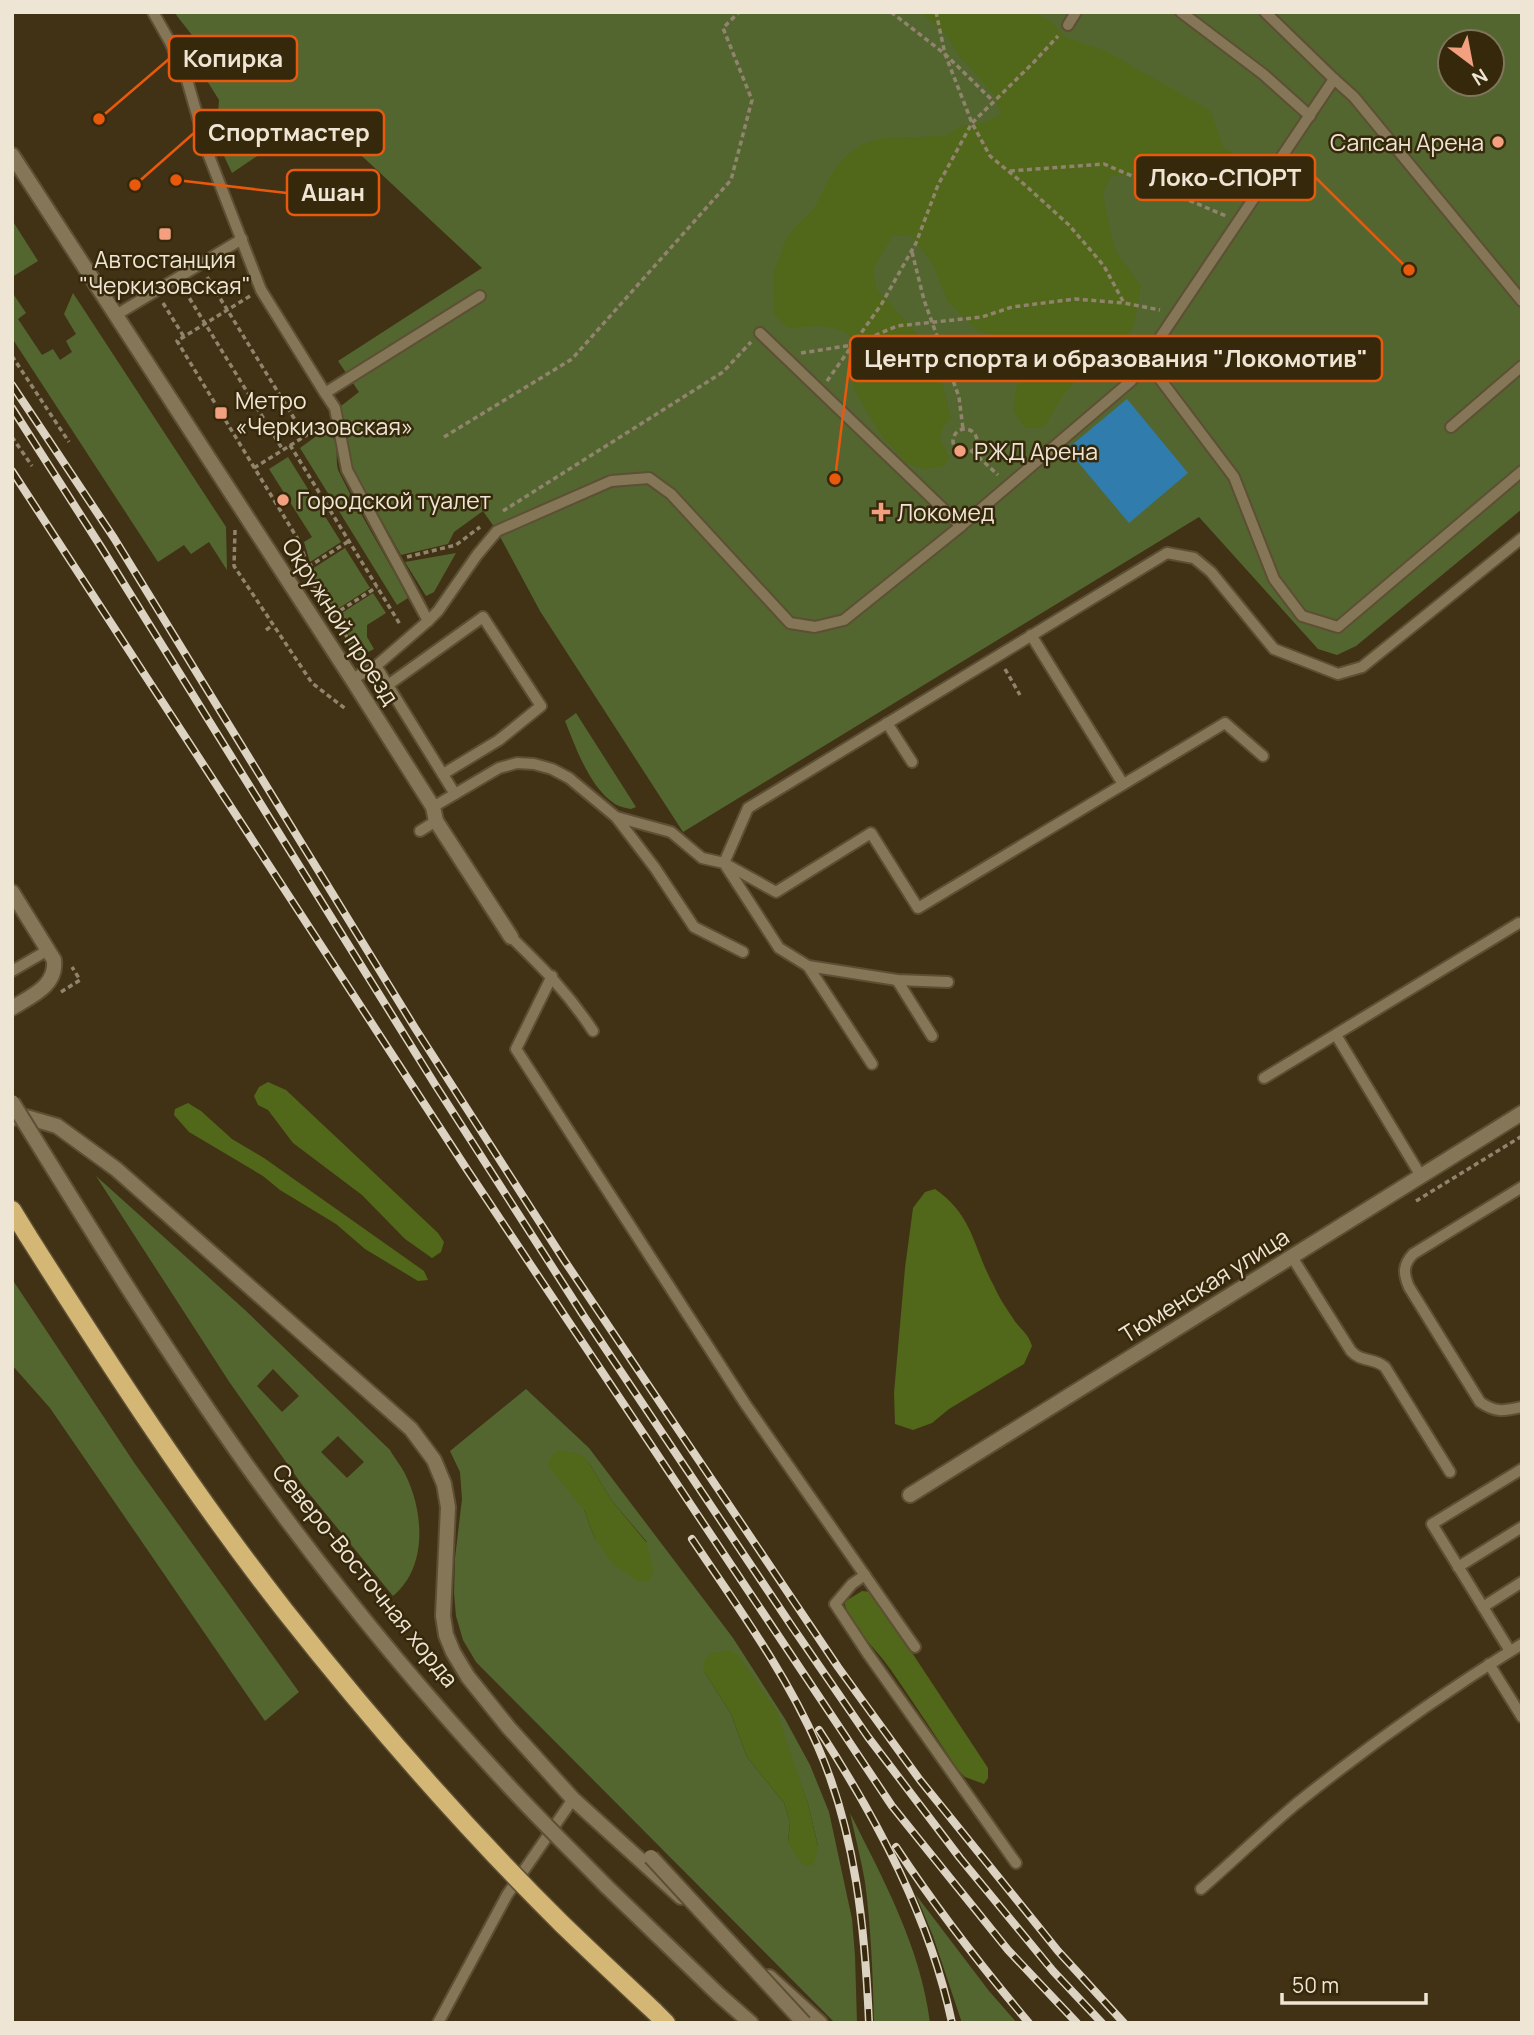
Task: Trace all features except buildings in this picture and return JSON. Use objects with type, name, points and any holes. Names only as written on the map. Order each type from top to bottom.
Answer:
[{"type":"main road","points":[[12,1210],[108,1362],[191,1484],[284,1610],[369,1714],[461,1817],[561,1922],[666,2023]]},
{"type":"main road","points":[[12,1217],[28,1236]]},
{"type":"street","name":"Окружной проезд","points":[[12,155],[352,679],[511,937]]},
{"type":"street","points":[[12,891],[54,960],[55,969],[45,987],[12,1008]]},
{"type":"street","name":"Северо-Восточная хорда","points":[[12,1102],[159,1335],[248,1467],[333,1579],[417,1682],[506,1784],[606,1886],[751,2023]]},
{"type":"street","name":"Тюменская улица","points":[[910,1495],[1522,1113]]},
{"type":"street","points":[[12,1118],[26,1116],[57,1126],[116,1169],[411,1429],[434,1460],[444,1484],[448,1507],[443,1616],[446,1635],[453,1652],[468,1676],[509,1728],[573,1799],[820,2023]]},
{"type":"street","points":[[651,1857],[804,2023]]},
{"type":"lane","points":[[153,12],[170,41],[187,80],[209,156],[261,290],[335,408],[347,470],[428,621]]},
{"type":"lane","points":[[1068,25],[1076,12]]},
{"type":"lane","points":[[1181,12],[1263,74],[1310,116]]},
{"type":"lane","points":[[1265,12],[1354,97],[1522,301]]},
{"type":"lane","points":[[352,679],[376,666],[438,611],[497,531],[611,481],[649,478],[671,494],[790,624],[814,627],[844,620],[1010,486],[1131,381],[1334,79]]},
{"type":"lane","points":[[116,316],[242,239]]},
{"type":"lane","points":[[325,393],[480,296]]},
{"type":"lane","points":[[760,334],[961,526]]},
{"type":"lane","points":[[1145,359],[1234,477],[1273,579],[1302,616],[1338,627],[1522,471]]},
{"type":"lane","points":[[1451,427],[1522,366]]},
{"type":"lane","points":[[724,863],[748,808],[1167,553],[1194,558],[1210,572],[1274,649],[1338,674],[1362,667],[1522,538]]},
{"type":"lane","points":[[388,685],[483,617],[541,706],[499,740],[443,774]]},
{"type":"lane","points":[[1031,635],[1123,784]]},
{"type":"lane","points":[[376,666],[455,793]]},
{"type":"lane","points":[[887,723],[912,762]]},
{"type":"lane","points":[[616,817],[671,832],[702,858],[724,863],[776,892],[871,833],[918,908],[1225,723],[1263,756]]},
{"type":"lane","points":[[420,831],[455,793],[499,768],[517,763],[552,769],[569,778],[616,817],[694,927],[743,953]]},
{"type":"lane","points":[[724,863],[779,948],[808,966],[897,980],[948,982]]},
{"type":"lane","points":[[1264,1078],[1519,923]]},
{"type":"lane","points":[[511,937],[574,1001],[593,1031]]},
{"type":"lane","points":[[12,971],[48,950]]},
{"type":"lane","points":[[808,966],[872,1064]]},
{"type":"lane","points":[[552,976],[516,1049],[746,1405],[915,1647]]},
{"type":"lane","points":[[897,980],[932,1036]]},
{"type":"lane","points":[[1336,1035],[1421,1176]]},
{"type":"lane","points":[[1522,1186],[1413,1254],[1405,1267],[1404,1276],[1480,1402],[1492,1410],[1506,1411],[1522,1407]]},
{"type":"lane","points":[[1292,1257],[1351,1351],[1357,1358],[1374,1361],[1385,1367],[1450,1472]]},
{"type":"lane","points":[[1510,1651],[1432,1524],[1522,1469]]},
{"type":"lane","points":[[1458,1567],[1522,1527]]},
{"type":"lane","points":[[865,1576],[852,1584],[835,1604],[867,1654],[1016,1863]]},
{"type":"lane","points":[[1483,1606],[1522,1583]]},
{"type":"lane","points":[[1201,1889],[1295,1805],[1384,1736],[1522,1644]]},
{"type":"lane","points":[[1489,1664],[1522,1717]]},
{"type":"lane","points":[[438,2023],[507,1895],[573,1799]]},
{"type":"path","points":[[444,437],[572,359],[732,180],[752,100],[723,28],[739,12]]},
{"type":"path","points":[[891,12],[945,54],[993,101]]},
{"type":"path","points":[[936,12],[945,54],[972,123],[990,156],[1069,225],[1104,266],[1124,303]]},
{"type":"path","points":[[820,391],[881,305],[912,250],[938,185],[972,123],[1034,63],[1068,25]]},
{"type":"path","points":[[1008,171],[1104,164],[1238,221]]},
{"type":"path","points":[[912,250],[924,300],[959,397],[963,429]]},
{"type":"path","points":[[199,264],[305,436]]},
{"type":"path","points":[[177,278],[283,450]]},
{"type":"path","points":[[261,290],[177,341],[299,541],[316,590],[347,636]]},
{"type":"path","points":[[156,291],[184,337]]},
{"type":"path","points":[[783,356],[853,345],[897,326],[982,317],[1012,307],[1075,299],[1124,303],[1176,313]]},
{"type":"path","points":[[500,512],[723,372],[760,334]]},
{"type":"path","points":[[12,356],[69,442]]},
{"type":"path","points":[[254,468],[337,417]]},
{"type":"path","points":[[963,429],[954,436],[954,446],[962,452],[972,451],[1010,486]]},
{"type":"path","points":[[963,429],[975,436],[975,447],[972,451]]},
{"type":"path","points":[[12,437],[32,467]]},
{"type":"path","points":[[290,446],[408,638]]},
{"type":"path","points":[[396,559],[456,545],[481,526]]},
{"type":"path","points":[[234,530],[234,566],[312,683],[347,710]]},
{"type":"path","points":[[308,567],[349,541]]},
{"type":"path","points":[[333,615],[377,587]]},
{"type":"path","points":[[266,630],[273,625]]},
{"type":"path","points":[[997,656],[1020,695]]},
{"type":"green space","name":"РЖД Арена","points":[[174,12],[1522,12],[1522,509],[1356,646],[1337,655],[1318,649],[1199,517],[683,832],[540,611],[497,531],[483,511],[454,532],[448,544],[401,555],[352,467],[341,406],[359,392],[338,361],[482,268],[318,115],[232,173],[216,139],[219,100],[188,50],[198,43]]},
{"type":"green space","points":[[921,12],[1032,12],[1052,22],[1065,37],[1104,50],[1211,111],[1223,147],[1240,157],[1245,178],[1226,188],[1209,180],[1150,172],[1111,176],[1103,194],[1111,233],[1117,253],[1141,286],[1134,326],[1123,342],[1091,364],[1064,394],[1044,427],[1025,428],[1014,412],[1015,392],[1030,354],[1016,342],[978,331],[948,302],[933,265],[911,235],[892,236],[873,270],[877,289],[930,348],[951,418],[943,427],[940,439],[949,456],[945,466],[926,469],[907,464],[881,435],[853,388],[859,358],[855,342],[849,335],[828,327],[788,328],[774,314],[773,274],[787,236],[815,207],[833,171],[847,155],[863,144],[883,138],[945,136],[962,126],[983,123],[1001,114],[994,95],[957,53],[948,37]]},
{"type":"green space","points":[[12,220],[38,261],[12,277]]},
{"type":"green space","points":[[12,292],[26,313],[18,319],[42,355],[53,349],[60,360],[72,352],[66,341],[76,334],[64,314],[73,293],[226,527],[227,570],[209,542],[191,554],[184,545],[158,562],[12,338]]},
{"type":"green space","points":[[322,432],[333,438],[337,448],[339,472],[408,598],[397,605],[300,448]]},
{"type":"green space","points":[[288,457],[341,542],[310,562],[304,542],[312,537],[269,469]]},
{"type":"green space","points":[[345,548],[370,588],[333,612],[318,589],[312,569]]},
{"type":"green space","points":[[456,553],[434,592],[426,596],[405,562]]},
{"type":"green space","points":[[373,593],[386,613],[367,625],[367,637],[374,649],[360,656],[354,653],[347,643],[351,639],[337,616]]},
{"type":"green space","points":[[576,713],[636,807],[631,809],[615,804],[591,778],[565,721]]},
{"type":"green space","points":[[268,1082],[286,1090],[438,1233],[444,1242],[441,1252],[432,1258],[405,1239],[362,1195],[293,1143],[268,1110],[258,1105],[254,1096],[259,1087]]},
{"type":"green space","points":[[188,1103],[232,1139],[264,1158],[424,1271],[428,1280],[418,1281],[365,1249],[336,1224],[189,1132],[174,1115],[175,1109]]},
{"type":"green space","points":[[96,1176],[245,1310],[390,1450],[413,1493],[419,1524],[417,1556],[412,1571],[393,1596],[303,1486],[230,1383]],"holes":[[[273,1369],[299,1396],[282,1412],[257,1386]],[[338,1436],[364,1462],[347,1478],[321,1452]]]},
{"type":"green space","points":[[935,1189],[958,1210],[998,1295],[1032,1346],[1024,1364],[949,1409],[932,1423],[913,1430],[895,1424],[894,1393],[905,1268],[913,1208],[925,1192]]},
{"type":"green space","points":[[12,1279],[135,1464],[299,1692],[265,1721],[50,1408],[12,1365]]},
{"type":"green space","points":[[526,1389],[589,1448],[733,1638],[785,1719],[810,1765],[829,1812],[852,1919],[857,2023],[835,2023],[476,1662],[463,1640],[456,1616],[455,1558],[462,1499],[460,1472],[450,1451]],"holes":[[[589,1463],[612,1501],[647,1542],[595,1539],[584,1510]],[[704,1671],[792,1760],[808,1804],[818,1846],[788,1842],[790,1822],[784,1803],[747,1757],[731,1714]]]},
{"type":"green space","points":[[561,1450],[582,1455],[612,1501],[647,1543],[654,1571],[648,1582],[638,1582],[613,1564],[595,1539],[584,1510],[547,1465],[552,1455]]},
{"type":"green space","points":[[862,1591],[872,1592],[988,1768],[988,1778],[984,1784],[965,1777],[958,1770],[891,1670],[852,1620],[844,1602]]},
{"type":"green space","points":[[729,1650],[738,1655],[776,1710],[808,1804],[818,1846],[814,1865],[804,1866],[792,1850],[788,1842],[790,1822],[784,1803],[747,1757],[731,1714],[704,1671],[703,1662],[709,1654]]},
{"type":"green space","points":[[850,1813],[909,1941],[925,1995],[930,2023],[874,2023],[867,1899]]},
{"type":"green space","points":[[916,1895],[989,1991],[1017,2023],[962,2023],[933,1936]]},
{"type":"water","points":[[1127,399],[1188,473],[1129,523],[1067,449]]},
{"type":"railway","points":[[12,385],[114,538],[415,1028],[564,1260],[838,1667],[920,1780],[1058,1951],[1124,2023]]},
{"type":"railway","points":[[12,408],[436,1086],[585,1318],[793,1628],[868,1737],[960,1858],[1053,1971],[1102,2023]]},
{"type":"railway","points":[[12,471],[466,1168],[892,1806],[1008,1950],[1077,2023]]},
{"type":"railway","points":[[692,1539],[760,1640],[791,1693],[831,1780],[850,1848],[856,1883],[865,1953],[869,2023]]},
{"type":"railway","points":[[819,1730],[861,1799],[899,1870],[930,1945],[952,2023]]},
{"type":"railway","points":[[896,1847],[960,1937],[1029,2023]]},
{"type":"place","name":"Копирка","points":[[99,119]]},
{"type":"place","name":"Сапсан Арена","points":[[1498,142]]},
{"type":"place","name":"Ашан","points":[[176,180]]},
{"type":"place","name":"Спортмастер","points":[[135,185]]},
{"type":"place","name":"Автостанция \"Черкизовская\"","points":[[165,234]]},
{"type":"place","name":"Локо-СПОРТ","points":[[1409,270]]},
{"type":"place","name":"Метро «Черкизовская»","points":[[221,413]]},
{"type":"place","name":"РЖД Арена","points":[[960,451]]},
{"type":"place","name":"Центр спорта и образования \"Локомотив\"","points":[[835,479]]},
{"type":"place","name":"Городской туалет","points":[[283,500]]},
{"type":"place","name":"Локомед","points":[[881,512]]}]
